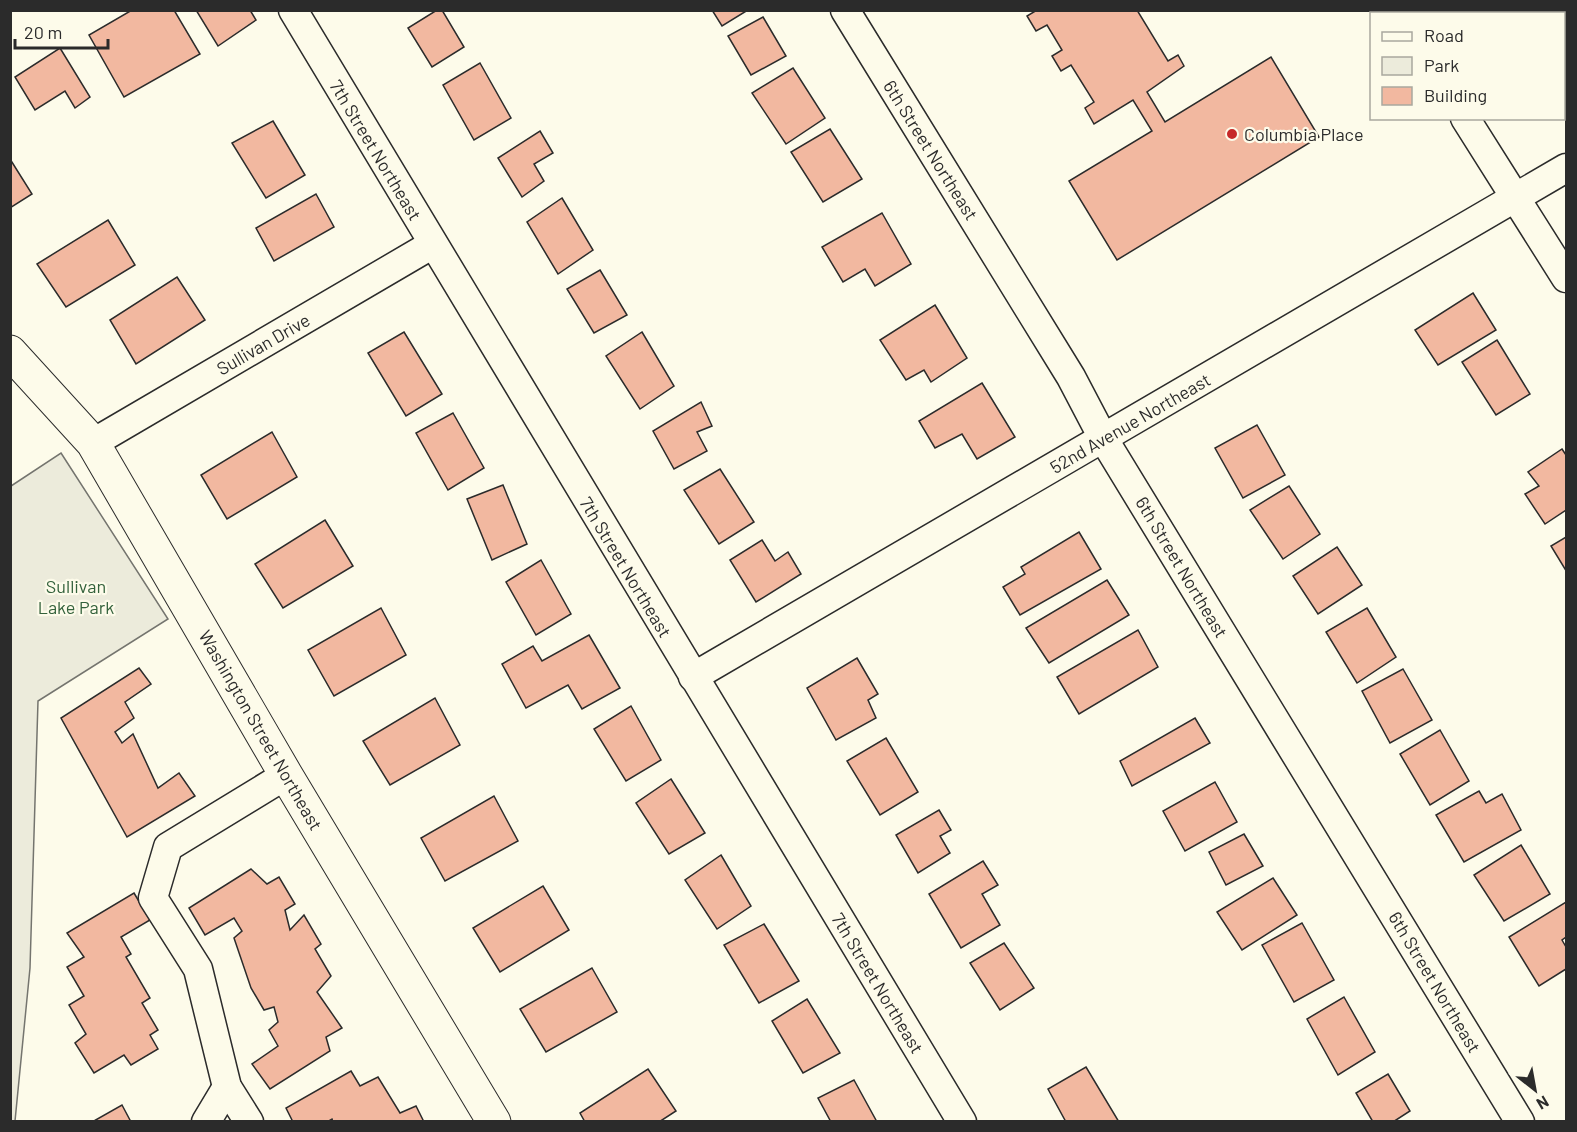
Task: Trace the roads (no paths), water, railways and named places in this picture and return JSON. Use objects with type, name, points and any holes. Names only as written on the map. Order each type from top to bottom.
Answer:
[{"type":"street","name":"7th Street Northeast","points":[[293,10],[962,1122]]},
{"type":"street","name":"6th Street Northeast","points":[[845,10],[1071,377],[1103,438],[1520,1122]]},
{"type":"street","points":[[1466,120],[1566,278]]},
{"type":"street","name":"52nd Avenue Northeast","points":[[693,677],[1566,168]]},
{"type":"street","name":"Sullivan Drive","points":[[93,443],[433,244]]},
{"type":"street","name":"Washington Street Northeast","points":[[10,352],[93,443],[286,775],[494,1122]]},
{"type":"street","points":[[249,1122],[227,1087],[198,969],[153,898],[168,847],[286,775]]},
{"type":"street","points":[[206,1122],[227,1087]]},
{"type":"place","name":"Columbia Place","points":[[1232,134]]},
{"type":"park label","name":"Sullivan Lake Park","points":[[76,596]]}]
